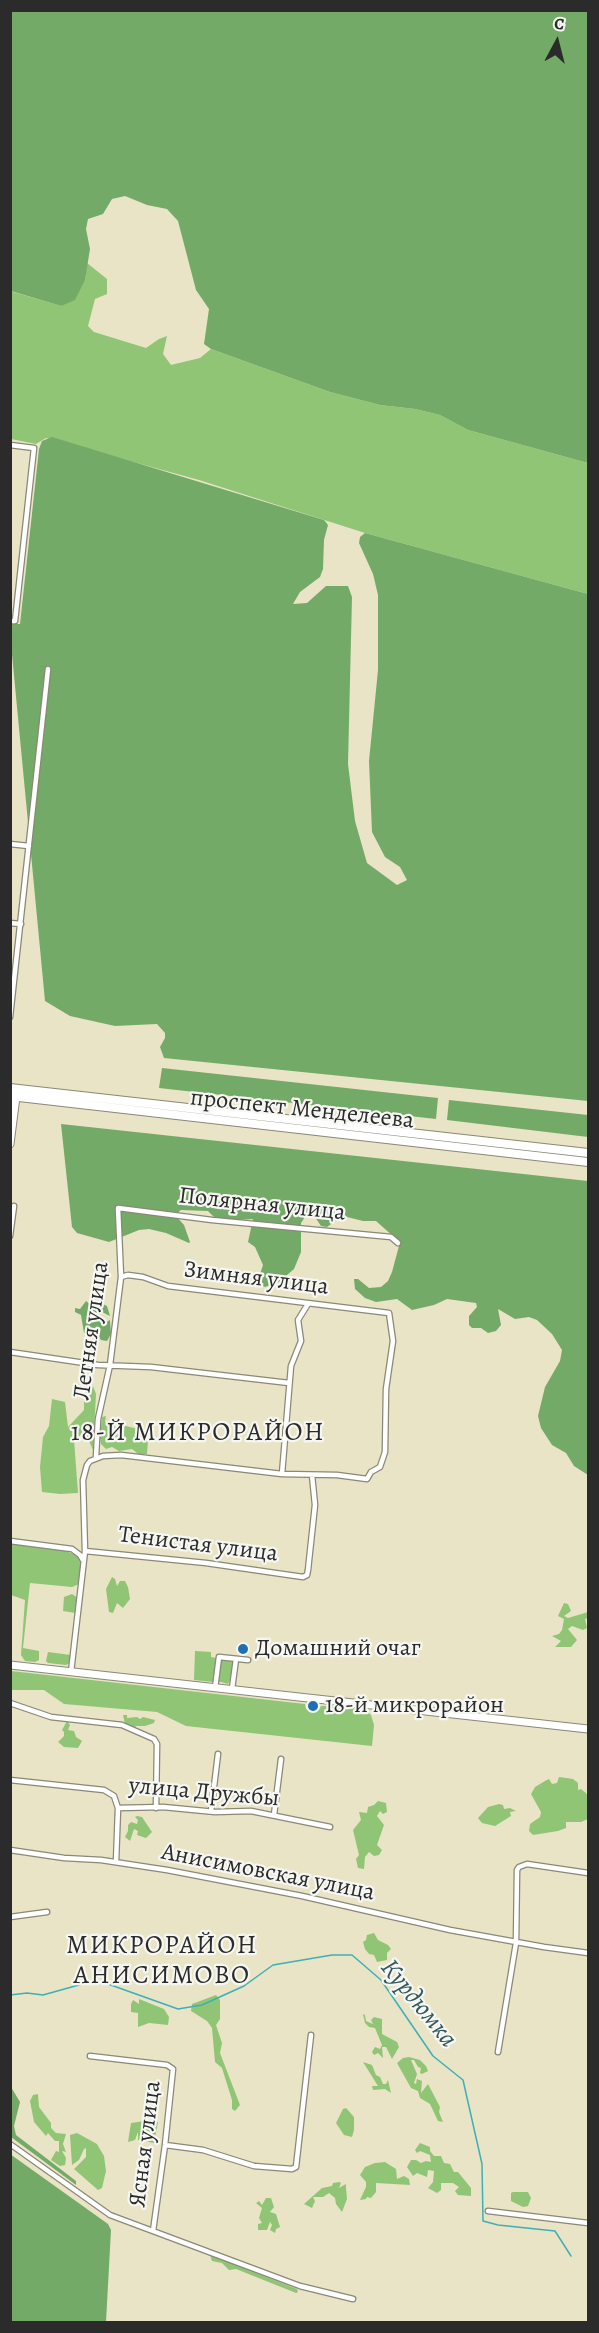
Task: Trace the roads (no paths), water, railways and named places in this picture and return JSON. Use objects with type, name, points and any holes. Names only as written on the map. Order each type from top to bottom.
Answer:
[{"type":"main road","name":"проспект Менделеева","points":[[10,1088],[435,1140],[588,1162]]},
{"type":"main road","name":"проспект Менделеева","points":[[13,1097],[435,1140],[588,1153]]},
{"type":"main road","points":[[10,1144],[13,1097]]},
{"type":"main road","points":[[10,1665],[588,1729]]},
{"type":"street","points":[[10,445],[34,448],[13,621]]},
{"type":"street","points":[[10,1017],[48,669]]},
{"type":"street","points":[[10,844],[29,846]]},
{"type":"street","points":[[10,923],[21,924]]},
{"type":"street","points":[[10,1236],[14,1206]]},
{"type":"street","name":"Полярная улица","points":[[120,1207],[212,1220],[391,1237],[398,1243]]},
{"type":"street","name":"Летняя улица","points":[[71,1672],[85,1551],[83,1480],[87,1465],[96,1457],[98,1419],[110,1365],[121,1277],[117,1212],[120,1207]]},
{"type":"street","name":"Зимняя улица","points":[[121,1277],[128,1275],[143,1277],[168,1286],[389,1313],[393,1341],[386,1389],[385,1452],[380,1467],[371,1472],[367,1479],[337,1475],[312,1475]]},
{"type":"street","points":[[282,1474],[293,1360],[301,1341],[300,1316],[308,1304]]},
{"type":"street","points":[[10,1352],[70,1362],[196,1371],[290,1383]]},
{"type":"street","points":[[96,1457],[121,1455],[282,1474],[312,1475]]},
{"type":"street","name":"Тенистая улица","points":[[85,1551],[206,1563],[303,1577],[307,1575],[315,1505],[312,1475]]},
{"type":"street","points":[[10,1541],[72,1549],[84,1561]]},
{"type":"street","points":[[215,1688],[219,1657],[248,1660]]},
{"type":"street","points":[[232,1689],[236,1659]]},
{"type":"street","points":[[10,1703],[51,1717],[109,1723],[151,1737],[156,1742],[156,1808]]},
{"type":"street","points":[[211,1811],[218,1754]]},
{"type":"street","points":[[274,1815],[281,1759]]},
{"type":"street","name":"улица Дружбы","points":[[10,1780],[104,1790],[114,1796],[118,1808],[250,1811],[330,1827]]},
{"type":"street","points":[[116,1862],[118,1808]]},
{"type":"street","name":"Анисимовская улица","points":[[10,1850],[64,1858],[116,1862],[302,1896],[516,1943],[588,1953]]},
{"type":"street","points":[[498,2052],[516,1943],[516,1874],[519,1866],[527,1864],[588,1873]]},
{"type":"street","points":[[10,1917],[47,1912]]},
{"type":"street","points":[[165,2145],[203,2150],[255,2166],[292,2169],[296,2167],[311,2035]]},
{"type":"street","name":"Ясная улица","points":[[90,2056],[167,2065],[173,2072],[153,2231]]},
{"type":"street","points":[[10,2144],[110,2215],[300,2286],[353,2299]]},
{"type":"street","points":[[488,2211],[588,2223]]},
{"type":"waterway","name":"Курдюмка","points":[[10,1995],[27,1993],[43,1995],[86,1983],[108,1984],[178,2009],[202,2005],[244,1986],[273,1965],[332,1955],[352,1955],[381,1980],[433,2056],[463,2080],[482,2164],[483,2221],[498,2225],[555,2231],[571,2256]]},
{"type":"place","name":"Домашний очаг","points":[[243,1649]]},
{"type":"place","name":"18-й микрорайон","points":[[313,1706]]},
{"type":"district","name":"18-Й МИКРОРАЙОН","points":[[198,1434]]},
{"type":"district","name":"МИКРОРАЙОН АНИСИМОВО","points":[[162,1962]]}]
